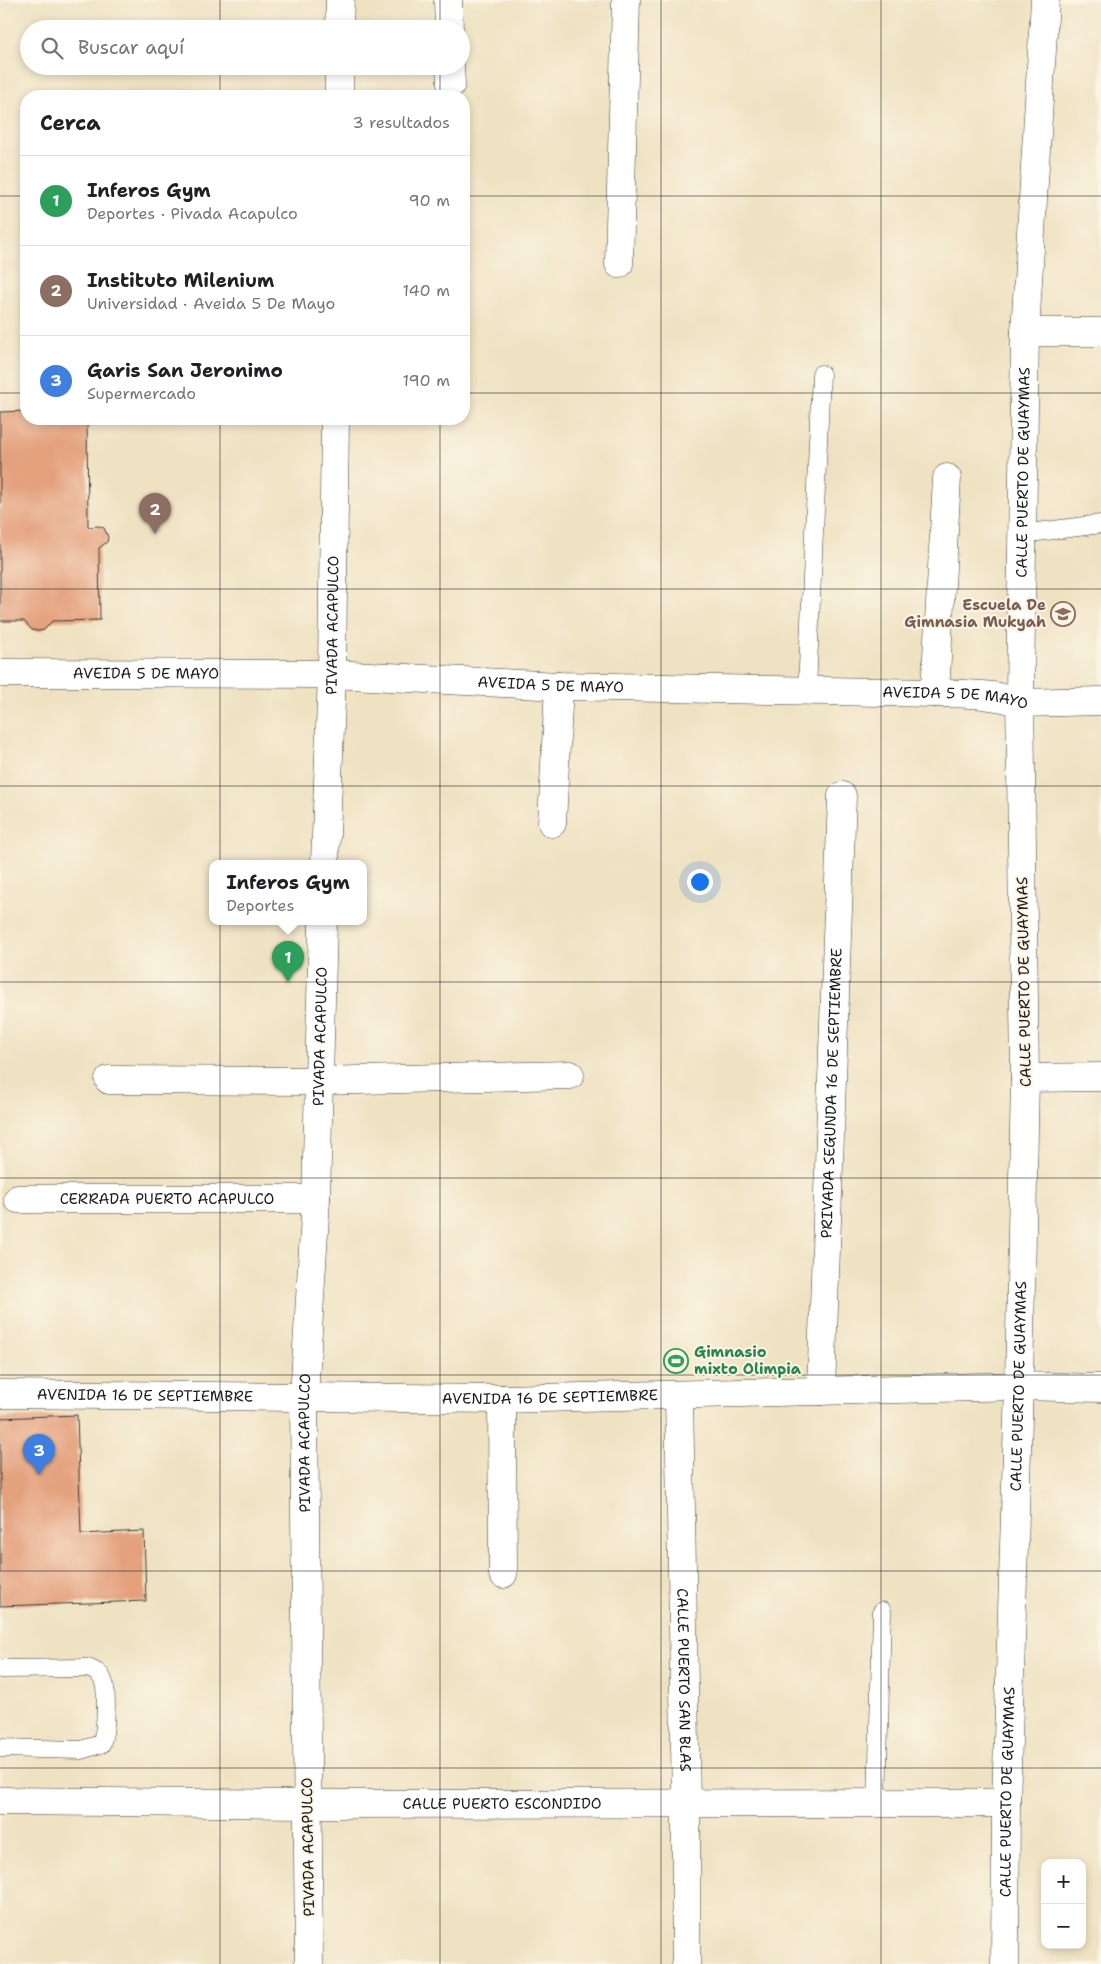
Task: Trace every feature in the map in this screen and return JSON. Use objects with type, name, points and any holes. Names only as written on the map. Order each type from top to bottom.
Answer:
[{"type":"street","points":[[339,20],[340,0]]},
{"type":"street","points":[[448,0],[449,20]]},
{"type":"street","points":[[619,264],[626,0]]},
{"type":"street","name":"CALLE PUERTO DE GUAYMAS","points":[[1005,1964],[1006,1802],[1019,1386],[1026,1078],[1021,703],[1025,332],[1045,0]]},
{"type":"street","points":[[339,75],[339,90]]},
{"type":"street","points":[[1025,332],[1101,332]]},
{"type":"street","name":"PIVADA ACAPULCO","points":[[325,860],[332,674],[335,425]]},
{"type":"street","points":[[935,693],[947,478]]},
{"type":"street","name":"AVEIDA 5 DE MAYO","points":[[0,673],[332,674],[559,686],[935,693],[993,696],[1021,703],[1101,701]]},
{"type":"street","points":[[552,822],[559,686]]},
{"type":"street","name":"PRIVADA SEGUNDA 16 DE SEPTIEMBRE","points":[[821,1391],[842,796]]},
{"type":"street","name":"PIVADA ACAPULCO","points":[[309,1964],[304,1397],[316,1199],[323,925]]},
{"type":"street","points":[[110,1080],[318,1081],[570,1075]]},
{"type":"street","points":[[1026,1078],[1101,1077]]},
{"type":"street","name":"CERRADA PUERTO ACAPULCO","points":[[18,1199],[316,1199]]},
{"type":"street","name":"AVENIDA 16 DE SEPTIEMBRE","points":[[0,1394],[502,1399],[1019,1386],[1101,1388]]},
{"type":"street","name":"CALLE PUERTO SAN BLAS","points":[[679,1395],[686,1803],[686,1964]]},
{"type":"street","points":[[502,1399],[503,1574]]},
{"type":"street","name":"CALLE PUERTO ESCONDIDO","points":[[0,1801],[308,1804],[1006,1802]]},
{"type":"lane","points":[[807,690],[822,374]]},
{"type":"lane","points":[[1022,534],[1101,524]]},
{"type":"lane","points":[[877,1803],[882,1611]]},
{"type":"lane","points":[[0,1670],[88,1668],[98,1672],[103,1680],[105,1698],[105,1735],[101,1744],[81,1750],[0,1748]]},
{"type":"building","points":[[20,411],[20,425],[87,425],[88,527],[99,526],[104,528],[108,537],[107,542],[99,548],[100,620],[52,621],[44,630],[38,631],[32,630],[24,621],[0,621],[0,412]]},
{"type":"building","points":[[77,1415],[81,1534],[144,1531],[146,1601],[0,1606],[0,1418]]},
{"type":"place","name":"Instituto Milenium","points":[[155,534]]},
{"type":"place","name":"Escuela De Gimnasia Mukyah","points":[[1063,614]]},
{"type":"place","name":"Inferos Gym","points":[[288,982]]},
{"type":"place","name":"Gimnasio mixto Olimpia","points":[[676,1361]]},
{"type":"place","name":"Garis San Jeronimo","points":[[39,1475]]}]
